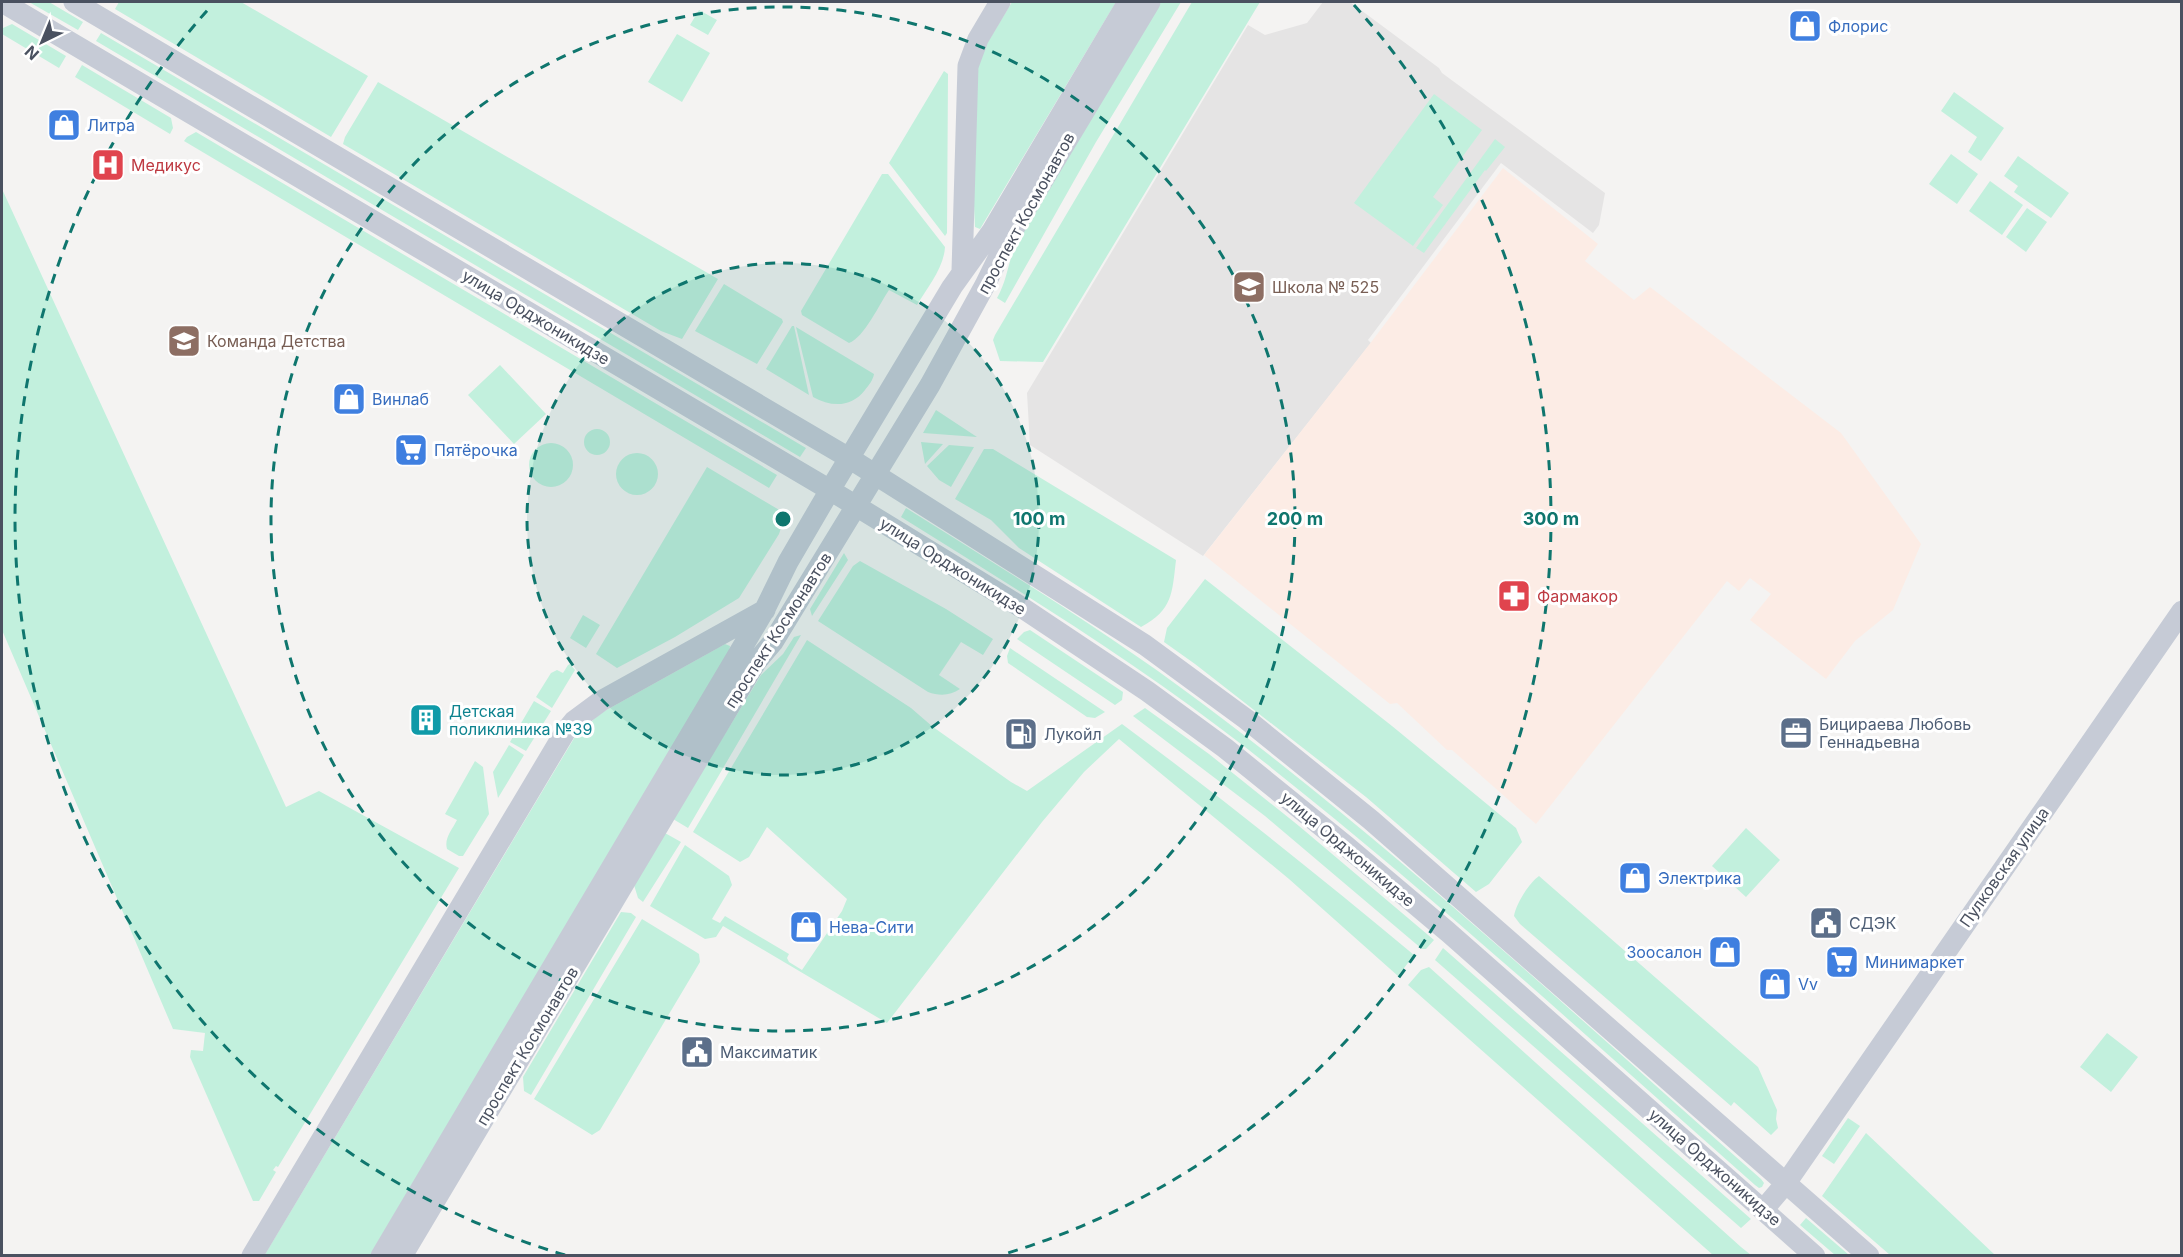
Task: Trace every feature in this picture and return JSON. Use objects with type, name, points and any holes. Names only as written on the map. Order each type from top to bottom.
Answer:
[{"type":"street","name":"улица Орджоникидзе","points":[[2,2],[830,490],[1090,652],[1147,691],[1225,748],[1448,932],[1815,1256]]},
{"type":"street","name":"улица Орджоникидзе","points":[[74,2],[849,458],[1118,628],[1246,719],[1388,835],[1869,1256]]},
{"type":"street","points":[[962,271],[968,66],[978,39],[1000,2]]},
{"type":"street","name":"проспект Космонавтов","points":[[381,1256],[765,609],[788,562],[849,458],[962,271],[992,231],[1128,2]]},
{"type":"street","name":"проспект Космонавтов","points":[[402,1256],[756,662],[773,642],[930,385],[1007,240],[1149,2]]},
{"type":"street","points":[[252,1256],[573,721],[601,701],[765,609]]},
{"type":"street","name":"Пулковская улица","points":[[1763,1210],[1786,1183],[2181,610]]},
{"type":"shaded area","name":"Школа № 525","points":[[1323,2],[1350,2],[1605,193],[1599,225],[1593,233],[1501,163],[1368,340],[1371,343],[1203,556],[1030,445],[1027,393],[1248,25],[1265,35],[1307,23]]},
{"type":"shaded area","points":[[1503,168],[1598,244],[1585,261],[1634,300],[1650,287],[1841,433],[1921,544],[1893,610],[1855,641],[1826,679],[1750,620],[1771,594],[1750,578],[1739,591],[1727,581],[1536,824],[1452,750],[1447,750],[1397,703],[1390,704],[1204,555],[1372,341]]},
{"type":"green space","points":[[29,2],[49,2],[83,22],[78,30]]},
{"type":"green space","points":[[119,2],[241,2],[368,76],[331,137],[115,9]]},
{"type":"green space","points":[[1012,2],[1116,2],[980,229],[975,227],[972,164],[975,63]]},
{"type":"green space","points":[[1161,2],[1181,2],[1096,142],[1005,303],[997,298],[1016,244]]},
{"type":"green space","points":[[1192,2],[1260,2],[1043,362],[1000,361],[993,340],[995,335]]},
{"type":"green space","points":[[699,10],[717,20],[708,35],[690,25]]},
{"type":"green space","points":[[12,24],[66,56],[59,68],[2,34],[3,28]]},
{"type":"green space","points":[[101,33],[806,448],[800,457],[96,41]]},
{"type":"green space","points":[[677,34],[710,53],[682,102],[648,82]]},
{"type":"green space","points":[[82,65],[171,118],[173,128],[170,134],[75,77]]},
{"type":"green space","points":[[944,71],[948,74],[947,233],[945,236],[889,163]]},
{"type":"green space","points":[[378,82],[718,279],[682,339],[661,331],[343,144]]},
{"type":"green space","points":[[1954,92],[2004,128],[1981,161],[1968,152],[1977,137],[1941,111]]},
{"type":"green space","points":[[1434,94],[1482,130],[1433,197],[1443,205],[1413,246],[1354,203]]},
{"type":"green space","points":[[196,132],[777,475],[769,488],[184,141]]},
{"type":"green space","points":[[1495,139],[1505,147],[1485,170],[1424,253],[1416,248]]},
{"type":"green space","points":[[1951,154],[1978,174],[1957,204],[1929,184]]},
{"type":"green space","points":[[2018,156],[2069,193],[2051,218],[2014,192],[2018,186],[2004,176]]},
{"type":"green space","points":[[882,174],[888,174],[945,247],[944,255],[942,263],[917,305],[889,290],[866,327],[855,340],[849,343],[802,315],[801,311]]},
{"type":"green space","points":[[1990,181],[2023,205],[2002,235],[1969,211]]},
{"type":"green space","points":[[2,189],[286,807],[319,791],[459,868],[278,1167],[276,1166],[273,1170],[276,1172],[259,1201],[253,1201],[190,1057],[191,1050],[203,1051],[205,1033],[173,1029],[2,630]]},
{"type":"green space","points":[[2027,208],[2047,222],[2026,252],[2006,237]]},
{"type":"green space","points":[[724,284],[782,319],[783,322],[757,364],[695,331]]},
{"type":"green space","points":[[794,326],[809,395],[766,369]]},
{"type":"green space","points":[[796,327],[874,374],[859,396],[840,404],[827,403],[813,397]]},
{"type":"green space","points":[[500,365],[546,414],[514,444],[468,395]]},
{"type":"green space","points":[[936,410],[977,437],[923,433]]},
{"type":"green space","points":[[597,429],[606,433],[610,442],[606,451],[597,455],[588,451],[584,442],[588,433]]},
{"type":"green space","points":[[921,442],[943,444],[925,464]]},
{"type":"green space","points":[[551,443],[566,450],[573,465],[566,480],[551,487],[536,480],[529,465],[536,450]]},
{"type":"green space","points":[[949,445],[974,447],[951,487],[939,480],[927,466]]},
{"type":"green space","points":[[984,449],[993,449],[1176,560],[1172,591],[1169,600],[1159,614],[1141,627],[1019,548],[991,520],[955,499]]},
{"type":"green space","points":[[637,453],[652,459],[658,474],[652,489],[637,495],[622,489],[616,474],[622,459]]},
{"type":"green space","points":[[707,467],[781,511],[782,525],[779,534],[739,598],[675,637],[617,668],[596,654]]},
{"type":"green space","points":[[906,508],[1167,677],[1347,817],[1486,936],[1761,1179],[1764,1183],[1762,1187],[1755,1185],[1440,907],[1311,799],[1162,685],[1033,599],[901,517]]},
{"type":"green space","points":[[844,553],[848,560],[812,616],[810,609]]},
{"type":"green space","points":[[860,561],[946,609],[993,639],[983,655],[961,642],[939,675],[960,689],[944,695],[928,692],[818,621],[853,566]]},
{"type":"green space","points":[[1205,579],[1392,726],[1516,828],[1522,842],[1489,884],[1476,892],[1366,797],[1164,642],[1167,628]]},
{"type":"green space","points":[[583,615],[600,625],[586,648],[570,638]]},
{"type":"green space","points":[[1030,630],[1123,692],[1122,700],[1115,705],[1017,639]]},
{"type":"green space","points":[[801,635],[688,828],[673,819],[761,675],[783,654],[794,637]]},
{"type":"green space","points":[[807,640],[911,708],[933,727],[1027,791],[1122,724],[1270,837],[1414,955],[1398,976],[1289,879],[1119,739],[1084,772],[1042,822],[887,1023],[723,926],[716,937],[705,939],[650,906],[685,845],[729,876],[732,885],[712,919],[720,923],[725,916],[789,954],[787,958],[789,962],[802,970],[842,911],[847,899],[767,827],[749,857],[740,862],[693,832]]},
{"type":"green space","points":[[725,644],[730,646],[729,653],[370,1255],[264,1256],[576,735],[601,713]]},
{"type":"green space","points":[[1010,648],[1105,712],[1095,718],[1087,717],[1008,663],[1007,656]]},
{"type":"green space","points":[[570,664],[575,670],[552,708],[536,697],[551,673],[557,670],[563,673]]},
{"type":"green space","points":[[534,701],[551,711],[526,751],[510,742]]},
{"type":"green space","points":[[1145,708],[1209,754],[1299,826],[1434,940],[1426,949],[1422,949],[1265,816],[1133,716]]},
{"type":"green space","points":[[509,745],[524,755],[498,798],[493,772]]},
{"type":"green space","points":[[475,761],[483,767],[489,814],[463,856],[459,856],[447,849],[446,845],[457,820],[445,814]]},
{"type":"green space","points":[[1746,828],[1780,860],[1746,897],[1712,866]]},
{"type":"green space","points":[[665,833],[681,842],[643,902],[638,898],[634,885]]},
{"type":"green space","points":[[1539,876],[1758,1067],[1777,1110],[1778,1128],[1771,1135],[1734,1102],[1731,1106],[1520,924],[1514,916],[1517,906],[1527,889]]},
{"type":"green space","points":[[621,912],[631,913],[636,917],[531,1095],[524,1091],[523,1077]]},
{"type":"green space","points":[[642,919],[699,954],[700,962],[600,1130],[592,1135],[534,1099]]},
{"type":"green space","points":[[1443,948],[1751,1219],[1741,1228],[1435,960]]},
{"type":"green space","points":[[1429,967],[1751,1255],[1713,1255],[1408,985],[1421,970]]},
{"type":"green space","points":[[2107,1033],[2138,1057],[2111,1092],[2080,1067]]},
{"type":"green space","points":[[1848,1118],[1860,1126],[1834,1164],[1822,1156]]},
{"type":"green space","points":[[1866,1133],[1995,1255],[1890,1255],[1822,1196]]},
{"type":"green space","points":[[1806,1218],[1849,1255],[1835,1255],[1800,1225]]},
{"type":"place","name":"Флорис","points":[[1805,26]]},
{"type":"place","name":"Литра","points":[[64,125]]},
{"type":"place","name":"Медикус","points":[[108,165]]},
{"type":"place","name":"Школа № 525","points":[[1249,287]]},
{"type":"place","name":"Команда Детства","points":[[184,341]]},
{"type":"place","name":"Винлаб","points":[[349,399]]},
{"type":"place","name":"Пятёрочка","points":[[411,450]]},
{"type":"place","name":"Фармакор","points":[[1514,596]]},
{"type":"place","name":"Детская поликлиника №39","points":[[426,720]]},
{"type":"place","name":"Бицираева Любовь Геннадьевна","points":[[1796,733]]},
{"type":"place","name":"Лукойл","points":[[1021,734]]},
{"type":"place","name":"Электрика","points":[[1635,878]]},
{"type":"place","name":"СДЭК","points":[[1826,923]]},
{"type":"place","name":"Нева-Сити","points":[[806,927]]},
{"type":"place","name":"Зоосалон","points":[[1725,952]]},
{"type":"place","name":"Минимаркет","points":[[1842,962]]},
{"type":"place","name":"Vv","points":[[1775,984]]},
{"type":"place","name":"Максиматик","points":[[697,1052]]}]
